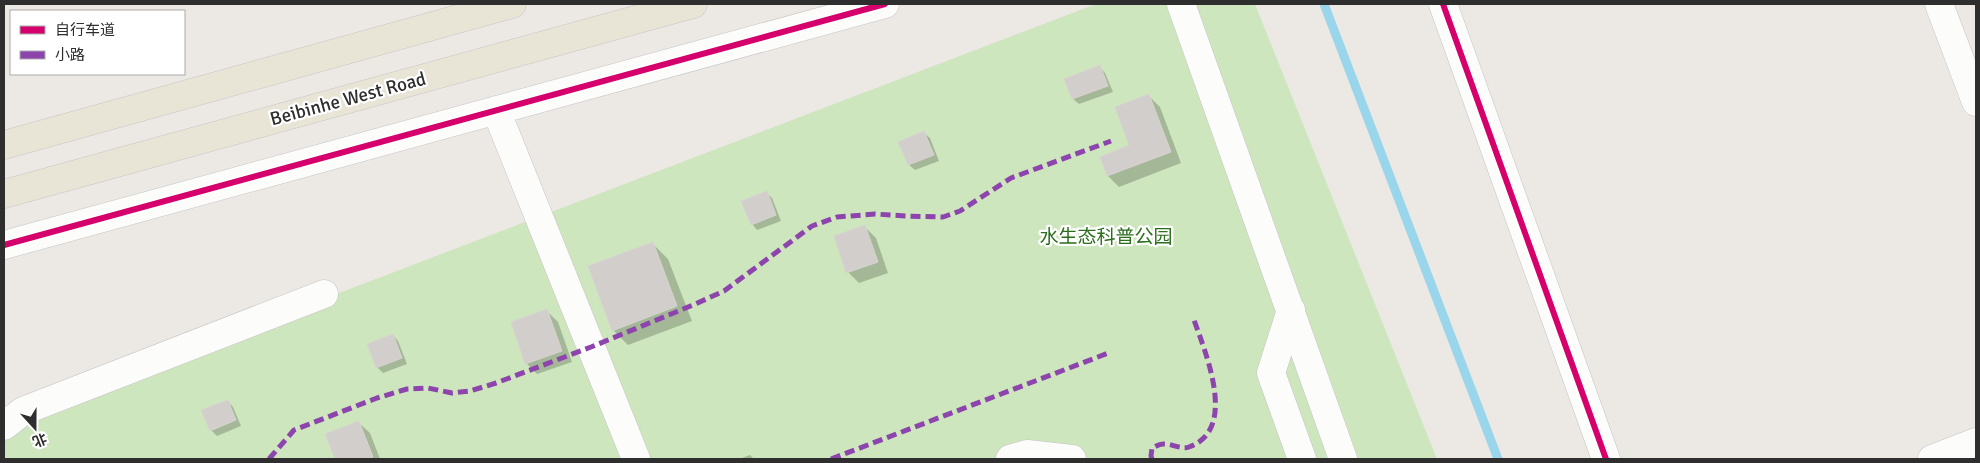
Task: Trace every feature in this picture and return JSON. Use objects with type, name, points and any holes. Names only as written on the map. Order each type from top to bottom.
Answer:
[{"type":"main road","points":[[4,146],[512,4]]},
{"type":"main road","name":"Beibinhe West Road","points":[[4,194],[693,4]]},
{"type":"street","points":[[4,245],[884,4]]},
{"type":"street","points":[[1181,4],[1343,459]]},
{"type":"street","points":[[1443,4],[1606,459]]},
{"type":"street","points":[[1939,4],[1976,102]]},
{"type":"street","points":[[496,110],[636,459]]},
{"type":"street","points":[[4,426],[23,411],[324,294]]},
{"type":"street","points":[[1291,310],[1271,373],[1302,459]]},
{"type":"street","points":[[1932,459],[1976,442]]},
{"type":"street","points":[[1010,459],[1026,454],[1072,459]]},
{"type":"green space","name":"水生态科普公园","points":[[1096,4],[1255,4],[1437,459],[4,459],[4,421]]},
{"type":"building","points":[[1100,65],[1108,86],[1072,99],[1064,79]]},
{"type":"building","points":[[1149,94],[1171,152],[1107,176],[1100,157],[1129,145],[1115,107]]},
{"type":"building","points":[[924,131],[934,155],[908,165],[898,142]]},
{"type":"building","points":[[767,191],[776,215],[751,225],[741,201]]},
{"type":"building","points":[[865,225],[878,262],[846,273],[834,236]]},
{"type":"building","points":[[653,242],[677,306],[612,331],[588,266]]},
{"type":"building","points":[[547,309],[562,351],[525,364],[511,322]]},
{"type":"building","points":[[393,334],[402,358],[376,368],[367,344]]},
{"type":"building","points":[[228,400],[236,420],[210,431],[201,410]]},
{"type":"building","points":[[359,421],[373,457],[368,459],[335,459],[325,434]]},
{"type":"waterway","points":[[1324,4],[1498,459]]},
{"type":"marked path","points":[[269,459],[294,430],[377,398],[407,389],[428,388],[452,393],[470,391],[591,347],[693,305],[724,291],[812,226],[837,217],[875,214],[943,217],[960,211],[1011,178],[1111,141]]},
{"type":"marked path","points":[[1152,459],[1152,448],[1163,444],[1183,448],[1189,447],[1204,438],[1212,425],[1215,408],[1211,371],[1194,320]]},
{"type":"marked path","points":[[831,459],[1111,352]]},
{"type":"cycle path","points":[[4,245],[885,4]]},
{"type":"cycle path","points":[[1443,4],[1606,459]]}]
